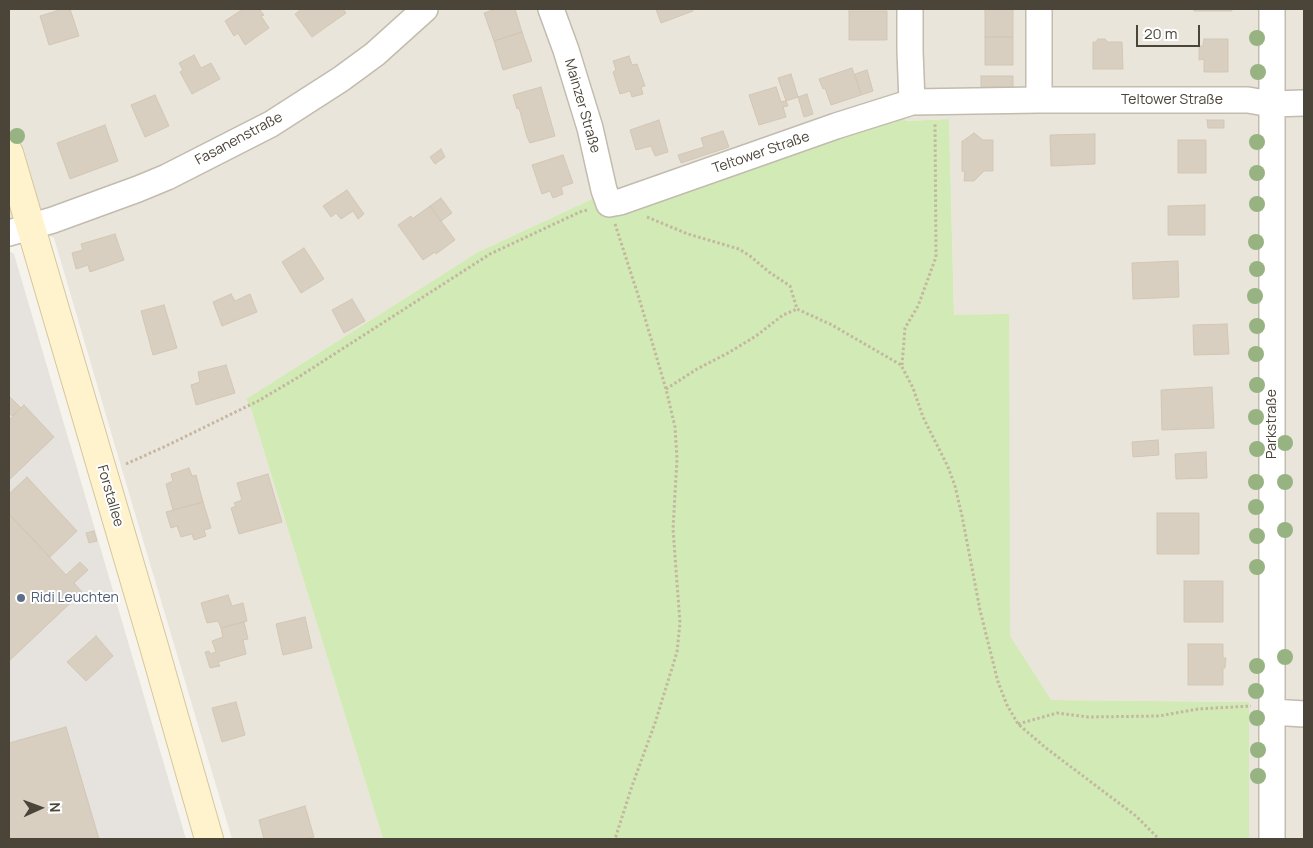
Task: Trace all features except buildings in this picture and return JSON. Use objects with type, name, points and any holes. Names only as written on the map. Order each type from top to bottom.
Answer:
[{"type":"street","name":"Fasanenstraße","points":[[20,230],[128,193],[167,177],[271,124],[341,79],[375,54],[425,9]]},
{"type":"street","name":"Mainzer Straße","points":[[551,9],[590,128],[604,190],[614,203]]},
{"type":"street","points":[[910,9],[912,102]]},
{"type":"street","points":[[1039,9],[1039,100]]},
{"type":"street","name":"Parkstraße","points":[[1272,9],[1273,494],[1263,709],[1272,839]]},
{"type":"street","name":"Teltower Straße","points":[[614,203],[836,126],[912,102],[1248,100],[1271,104],[1304,104]]},
{"type":"street","name":"Forstallee","points":[[9,153],[20,230],[138,593],[209,839]]},
{"type":"street","points":[[1263,709],[1304,714]]},
{"type":"path","points":[[902,366],[905,328],[918,306],[936,257],[935,120]]},
{"type":"path","points":[[126,463],[166,446],[253,403],[297,378],[490,254],[582,212],[614,203],[688,234],[739,250],[750,256],[790,286],[797,309]]},
{"type":"path","points":[[614,203],[675,427],[677,459],[673,529],[680,623],[677,652],[615,839]]},
{"type":"path","points":[[666,390],[697,369],[756,336],[783,315],[797,309],[832,325],[901,364],[913,388],[923,417],[948,467],[954,486],[962,516],[980,610],[998,682],[1007,704],[1018,724],[1046,748],[1136,816],[1159,839]]},
{"type":"path","points":[[1018,724],[1057,714],[1088,717],[1159,716],[1198,709],[1263,709]]},
{"type":"shaded area","points":[[9,9],[1304,9],[1304,839],[1249,839],[1249,702],[1050,700],[1009,636],[1009,315],[954,315],[949,119],[905,121],[903,95],[592,199],[478,252],[246,399],[251,409],[383,839],[232,839],[54,238],[9,220]]},
{"type":"shaded area","points":[[9,251],[14,254],[186,839],[9,839]]},
{"type":"green space","points":[[903,95],[905,121],[949,119],[954,315],[1009,314],[1010,636],[1051,700],[1249,702],[1249,839],[383,839],[251,409],[246,399],[478,252],[592,199]]},
{"type":"place","name":"Ridi Leuchten","points":[[21,598]]}]
